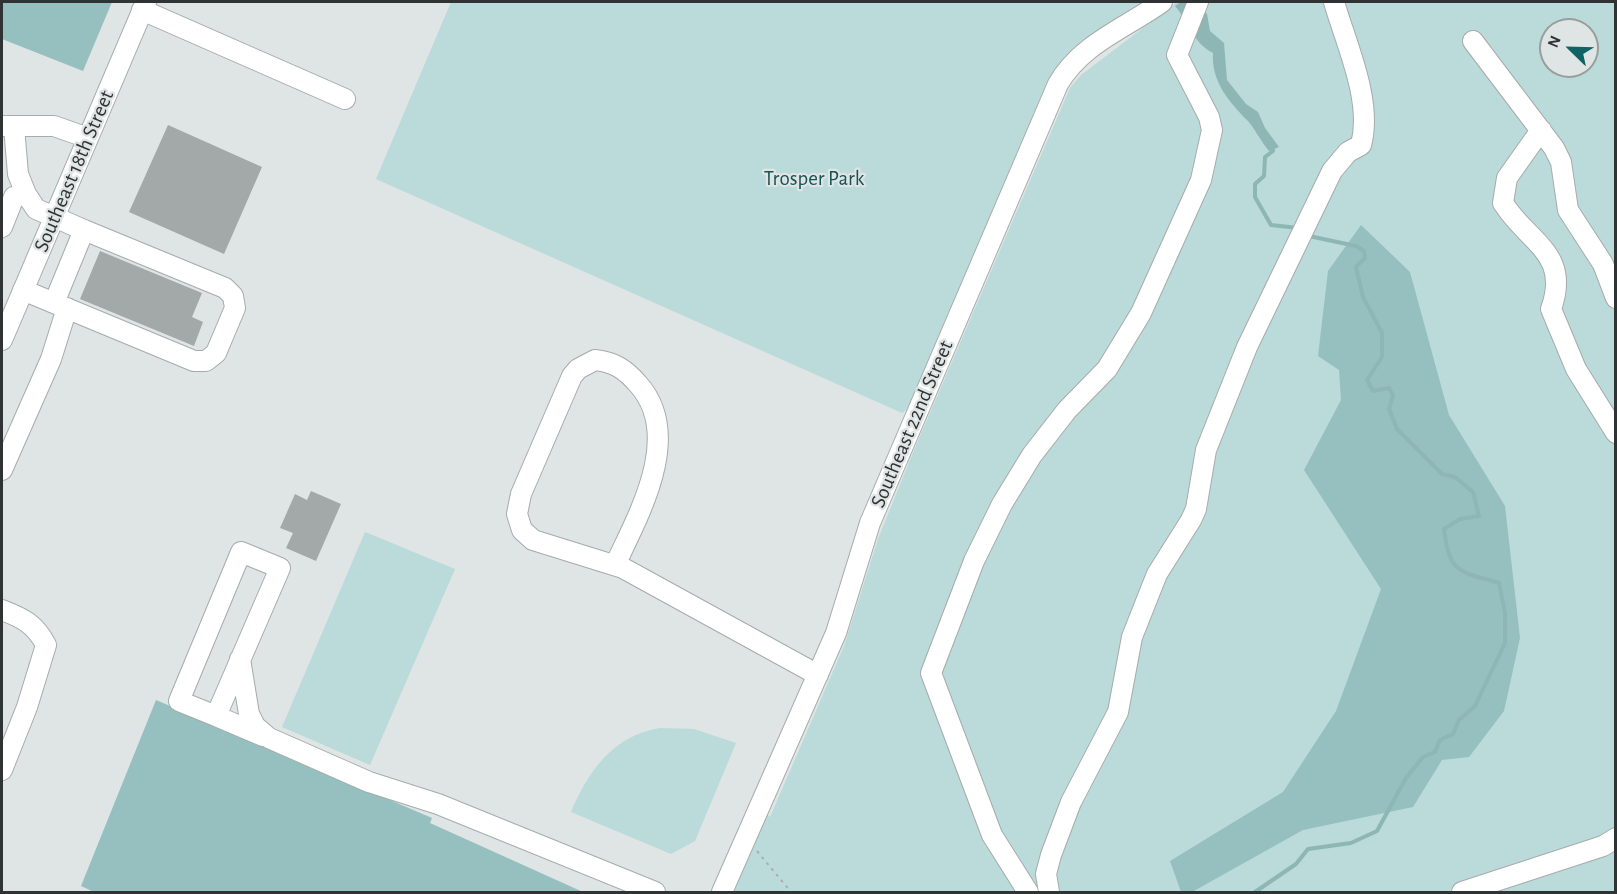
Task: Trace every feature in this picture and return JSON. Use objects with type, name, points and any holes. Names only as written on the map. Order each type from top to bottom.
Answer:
[{"type":"street","points":[[1028,892],[992,835],[931,673],[974,561],[1002,504],[1032,454],[1067,410],[1107,369],[1141,313],[1201,180],[1212,129],[1209,117],[1178,62],[1177,55],[1198,2]]},
{"type":"street","points":[[1049,892],[1046,874],[1064,820],[1118,712],[1132,637],[1157,574],[1196,509],[1206,450],[1247,347],[1292,249],[1332,171],[1348,152],[1360,145],[1363,136],[1358,76],[1334,2]]},
{"type":"street","name":"Southeast 22nd Street","points":[[722,892],[836,633],[870,523],[1058,84],[1069,65],[1089,49],[1116,28],[1161,3]]},
{"type":"street","points":[[144,6],[345,99]]},
{"type":"street","name":"Southeast 18th Street","points":[[2,340],[8,308],[23,290],[144,6]]},
{"type":"street","points":[[1473,40],[1541,130],[1561,162],[1568,210],[1603,264],[1616,298]]},
{"type":"street","points":[[23,290],[194,361],[206,361],[216,353],[235,309],[233,296],[225,288],[36,209],[26,194],[18,174],[8,126],[54,126],[88,138]]},
{"type":"street","points":[[1541,130],[1507,178],[1503,203],[1546,250],[1552,260],[1558,291],[1551,309],[1576,369],[1616,433]]},
{"type":"street","points":[[2,226],[14,197],[26,194]]},
{"type":"street","points":[[2,470],[51,358],[60,306],[84,230]]},
{"type":"street","points":[[615,565],[643,503],[651,478],[656,458],[657,430],[654,414],[645,391],[622,368],[595,360],[578,369],[572,376],[521,494],[517,514],[522,530],[533,540],[615,565],[818,675]]},
{"type":"street","points":[[216,716],[280,568],[241,552],[179,700],[216,716],[269,738],[369,782],[438,804],[655,892]]},
{"type":"street","points":[[2,610],[27,620],[38,629],[46,645],[27,707],[2,770]]},
{"type":"street","points":[[240,659],[249,714],[255,726],[269,738]]},
{"type":"street","points":[[1462,892],[1603,846],[1616,838]]},
{"type":"path","points":[[747,834],[755,848],[792,892]]},
{"type":"green space","name":"Trosper Park","points":[[451,2],[1146,2],[1077,48],[911,407],[902,413],[376,179]]},
{"type":"green space","points":[[1177,2],[1615,2],[1615,892],[730,892],[764,812],[770,817],[844,646],[878,539],[914,450],[1070,88],[1081,75]]},
{"type":"green space","points":[[365,532],[455,569],[370,765],[282,727]]},
{"type":"green space","points":[[660,728],[694,729],[736,743],[695,841],[671,854],[571,812],[586,782],[605,757],[629,739],[643,732]]},
{"type":"shaded area","points":[[2,2],[112,2],[83,71],[2,39]]},
{"type":"shaded area","points":[[1181,2],[1196,2],[1207,14],[1210,31],[1224,43],[1227,80],[1246,104],[1258,112],[1265,128],[1279,147],[1269,151],[1250,123],[1228,99],[1215,73],[1213,53],[1196,38],[1175,6]]},
{"type":"shaded area","points":[[1361,225],[1410,272],[1449,415],[1505,506],[1520,638],[1504,711],[1469,757],[1442,760],[1413,807],[1303,830],[1192,892],[1181,892],[1170,861],[1283,792],[1336,711],[1381,589],[1304,470],[1341,400],[1339,370],[1318,356],[1328,271]]},
{"type":"shaded area","points":[[156,700],[432,818],[430,823],[583,892],[94,892],[81,886]]},
{"type":"building","points":[[168,125],[262,167],[224,254],[129,212]]},
{"type":"building","points":[[100,251],[202,293],[192,317],[203,322],[194,346],[80,299]]},
{"type":"building","points":[[311,491],[341,504],[316,561],[286,548],[293,533],[280,528],[295,494],[307,500]]},
{"type":"waterway","points":[[1272,146],[1273,151],[1265,157],[1264,176],[1255,184],[1255,197],[1271,225],[1298,228]]},
{"type":"waterway","points":[[1255,892],[1296,864],[1308,849],[1351,843],[1377,831],[1406,778],[1423,757],[1435,752],[1440,740],[1453,734],[1459,720],[1475,706],[1505,643],[1505,613],[1499,583],[1465,573],[1458,568],[1453,563],[1446,544],[1444,529],[1460,519],[1479,516],[1473,492],[1455,477],[1442,474],[1397,429],[1389,409],[1393,395],[1389,388],[1373,391],[1367,380],[1382,357],[1382,333],[1363,297],[1356,267],[1365,258],[1364,251],[1356,246],[1309,236]]}]
